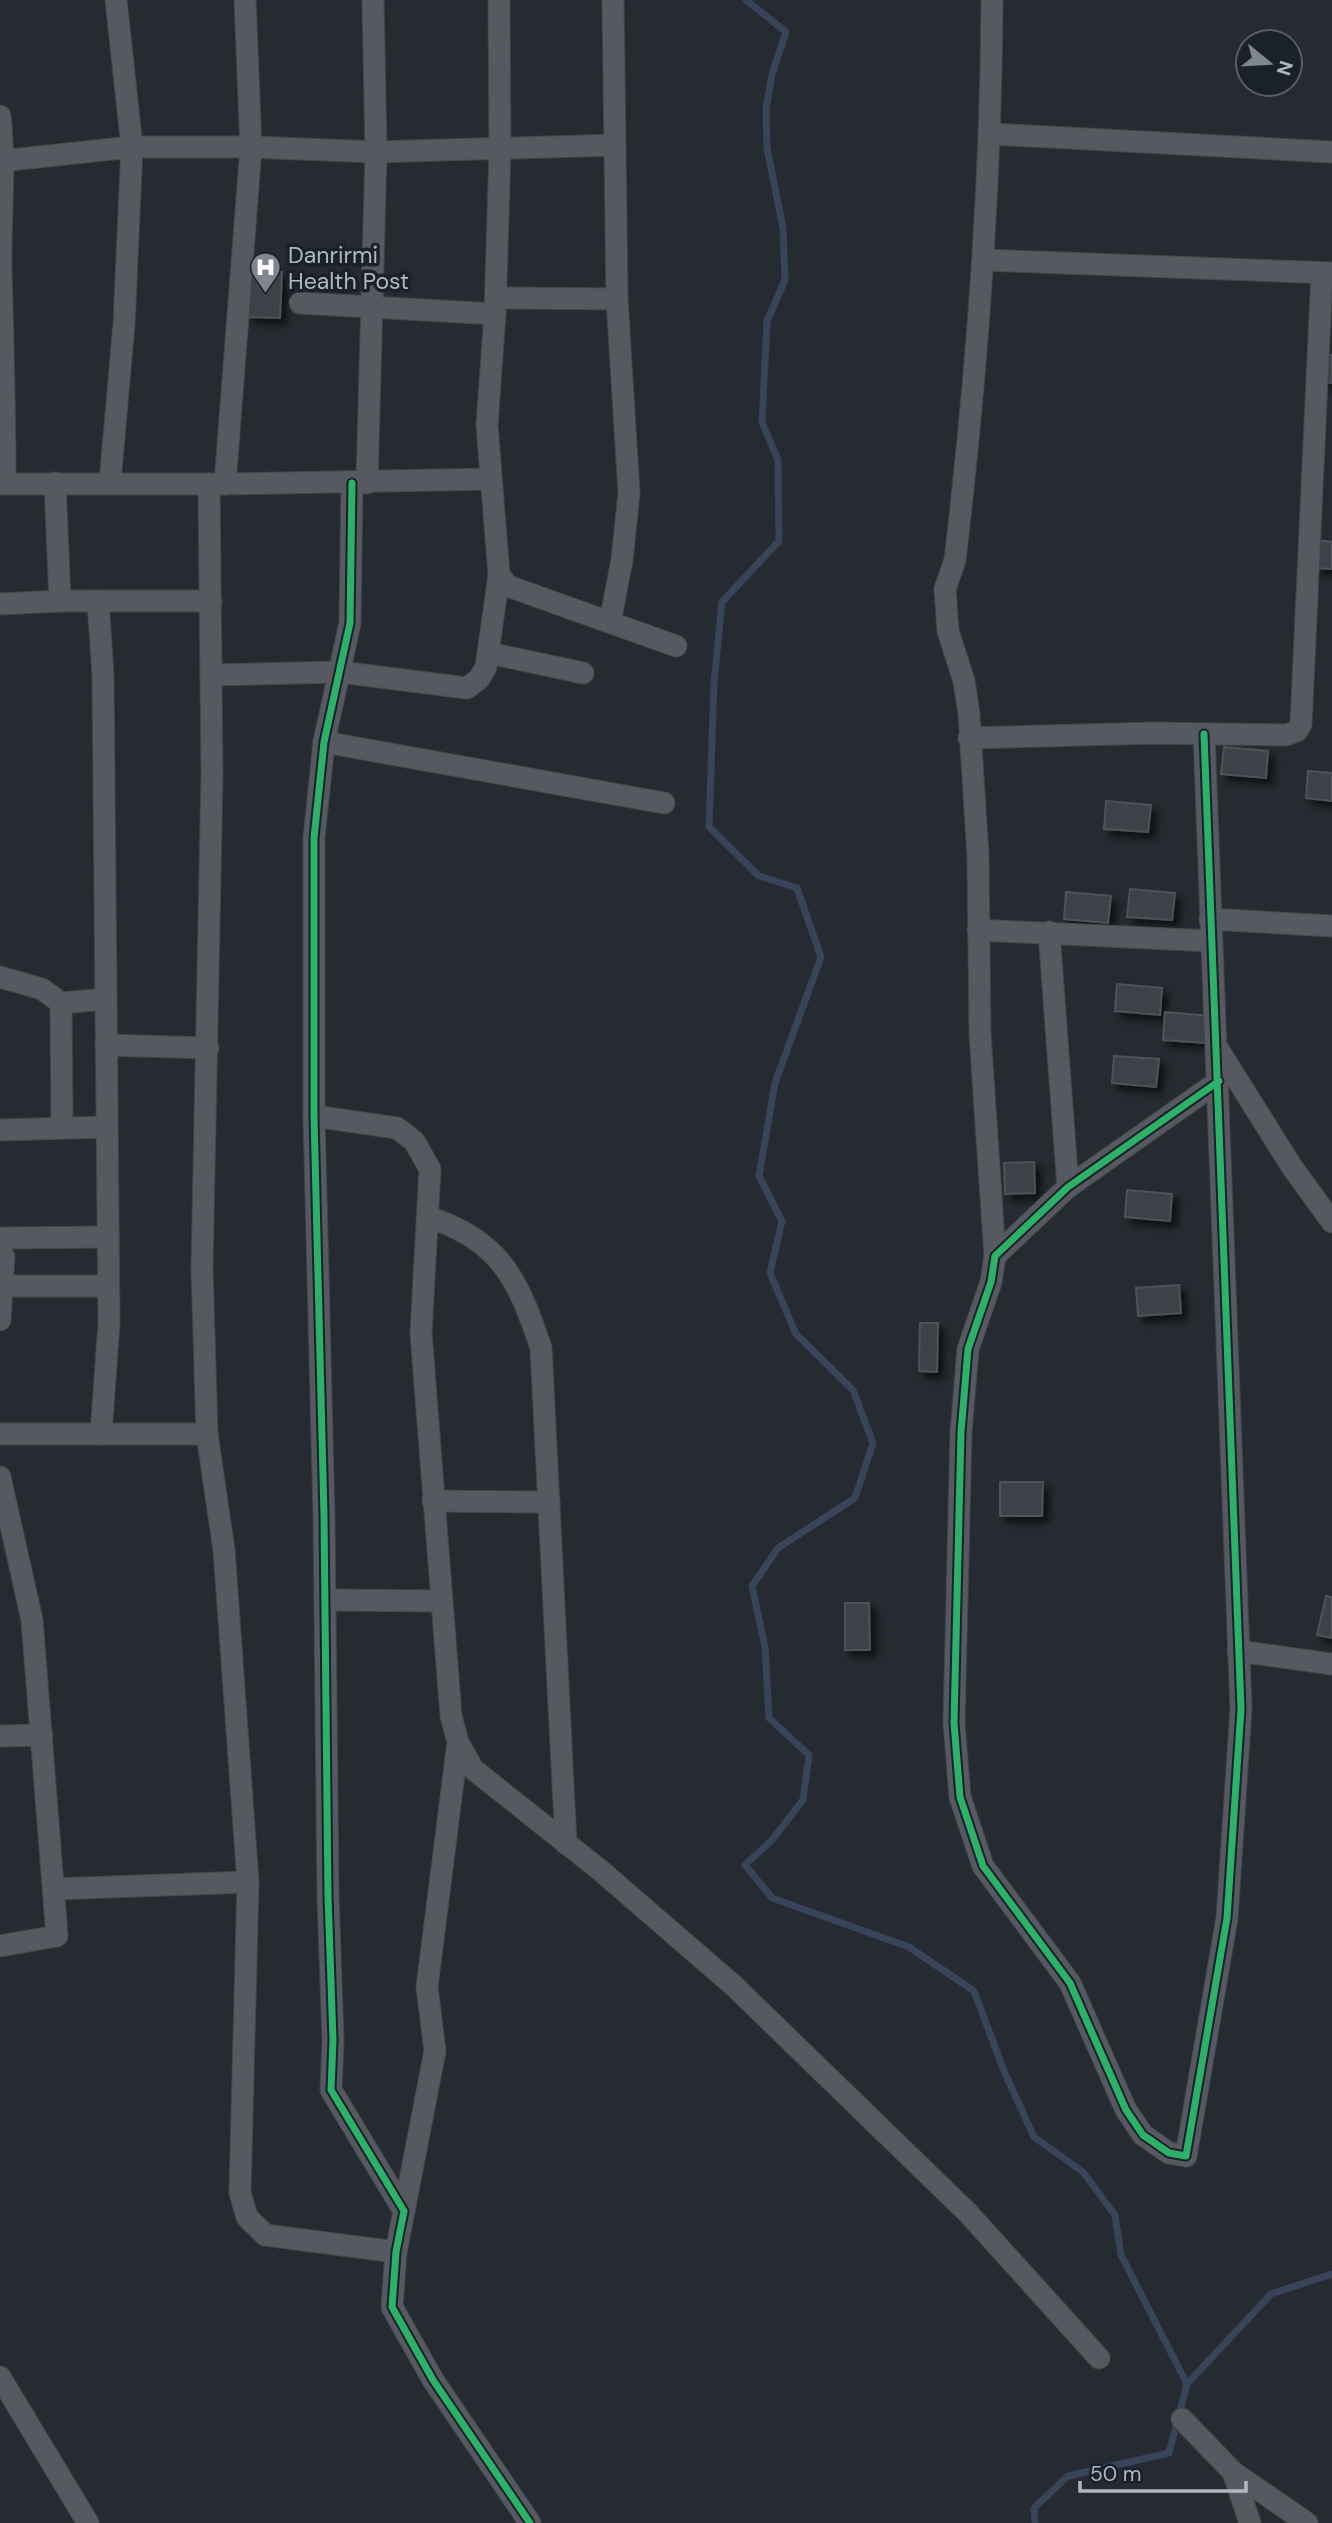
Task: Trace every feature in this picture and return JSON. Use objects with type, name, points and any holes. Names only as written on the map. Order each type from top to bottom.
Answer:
[{"type":"street","points":[[110,482],[124,324],[132,147],[116,0]]},
{"type":"street","points":[[245,0],[251,147],[217,484],[211,601],[208,1048],[202,1268],[207,1434],[224,1550],[248,1882],[240,2193],[247,2217],[265,2235],[396,2252]]},
{"type":"street","points":[[373,0],[376,152],[371,307],[350,623],[324,742],[314,838],[314,1116],[325,1600],[328,1896],[334,2040],[331,2090],[404,2211]]},
{"type":"street","points":[[211,675],[340,672],[467,688],[479,679],[489,653],[499,575],[487,425],[496,306],[500,150],[499,0]]},
{"type":"street","points":[[610,622],[622,559],[629,492],[617,299],[613,0]]},
{"type":"street","points":[[992,0],[992,134],[980,328],[955,560],[945,589],[948,631],[964,681],[970,714],[969,738],[976,800],[980,1034],[995,1256],[991,1282],[968,1349],[961,1432],[954,1723],[960,1797],[983,1866],[1070,1983],[1126,2110],[1143,2135],[1168,2153],[1185,2156],[1232,1879],[1241,1709],[1204,734]]},
{"type":"street","points":[[0,116],[3,161],[1,270],[5,330],[2,484],[359,483],[491,479]]},
{"type":"street","points":[[992,134],[1332,152]]},
{"type":"street","points":[[3,161],[132,147],[251,147],[376,152],[615,145]]},
{"type":"street","points":[[969,738],[1286,735],[1297,731],[1301,723],[1322,501],[1327,273],[985,260]]},
{"type":"street","points":[[300,303],[371,307],[496,306],[617,299]]},
{"type":"street","points":[[55,483],[60,601]]},
{"type":"street","points":[[499,575],[508,586],[676,646]]},
{"type":"street","points":[[0,604],[60,601],[211,601]]},
{"type":"street","points":[[98,601],[103,676],[108,1237],[101,1434]]},
{"type":"street","points":[[489,653],[583,673]]},
{"type":"street","points":[[324,742],[664,803]]},
{"type":"street","points":[[1210,919],[1332,926]]},
{"type":"street","points":[[978,930],[1211,942]]},
{"type":"street","points":[[1049,932],[1068,1186]]},
{"type":"street","points":[[0,977],[42,989],[61,1003],[106,999]]},
{"type":"street","points":[[61,1003],[62,1129]]},
{"type":"street","points":[[106,1045],[208,1048]]},
{"type":"street","points":[[1217,1048],[1292,1167],[1332,1222]]},
{"type":"street","points":[[995,1256],[1068,1186],[1219,1081]]},
{"type":"street","points":[[314,1116],[397,1128],[414,1141],[430,1169],[421,1333],[433,1501],[451,1717],[458,1742],[473,1769],[733,1985],[865,2110],[968,2213],[1099,2358]]},
{"type":"street","points":[[0,1130],[106,1127]]},
{"type":"street","points":[[428,1217],[460,1227],[499,1257],[533,1325],[541,1348],[566,1844]]},
{"type":"street","points":[[0,1238],[108,1237]]},
{"type":"street","points":[[0,1251],[4,1256],[0,1320]]},
{"type":"street","points":[[2,1286],[108,1286]]},
{"type":"street","points":[[0,1434],[207,1434]]},
{"type":"street","points":[[0,1477],[32,1620],[56,1938],[0,1946]]},
{"type":"street","points":[[433,1501],[549,1502]]},
{"type":"street","points":[[325,1600],[441,1601]]},
{"type":"street","points":[[1238,1651],[1332,1664]]},
{"type":"street","points":[[0,1736],[42,1734]]},
{"type":"street","points":[[458,1742],[427,1987],[435,2051],[396,2252],[392,2308],[433,2380],[530,2523]]},
{"type":"street","points":[[54,1889],[248,1882]]},
{"type":"street","points":[[0,2377],[88,2523]]},
{"type":"street","points":[[1182,2420],[1233,2472],[1307,2523]]},
{"type":"street","points":[[1233,2472],[1250,2523]]},
{"type":"building","name":"Danrirmi Health Post","points":[[249,272],[282,272],[280,318],[248,317]]},
{"type":"building","points":[[1325,354],[1332,355],[1332,383],[1323,382]]},
{"type":"building","points":[[1317,540],[1332,542],[1332,569],[1315,568]]},
{"type":"building","points":[[1224,747],[1268,751],[1266,778],[1221,774]]},
{"type":"building","points":[[1308,771],[1332,773],[1332,801],[1306,798]]},
{"type":"building","points":[[1106,801],[1151,805],[1148,832],[1104,829]]},
{"type":"building","points":[[1130,889],[1175,893],[1172,920],[1127,917]]},
{"type":"building","points":[[1066,892],[1111,896],[1108,923],[1064,919]]},
{"type":"building","points":[[1117,984],[1162,988],[1160,1015],[1115,1011]]},
{"type":"building","points":[[1165,1012],[1210,1016],[1207,1043],[1163,1040]]},
{"type":"building","points":[[1114,1056],[1159,1059],[1156,1087],[1112,1083]]},
{"type":"building","points":[[1034,1162],[1035,1193],[1005,1194],[1004,1163]]},
{"type":"building","points":[[1127,1190],[1172,1194],[1170,1221],[1125,1217]]},
{"type":"building","points":[[1179,1285],[1181,1313],[1138,1316],[1136,1288]]},
{"type":"building","points":[[920,1323],[938,1323],[937,1372],[919,1371]]},
{"type":"building","points":[[1000,1482],[1043,1482],[1042,1516],[1000,1516]]},
{"type":"building","points":[[1326,1596],[1332,1597],[1332,1638],[1317,1635]]},
{"type":"building","points":[[845,1603],[869,1603],[870,1650],[845,1650]]},
{"type":"waterway","points":[[746,0],[786,32],[772,74],[766,109],[767,148],[783,228],[785,280],[767,321],[762,422],[778,460],[779,541],[722,602],[714,683],[709,827],[759,876],[797,888],[821,957],[775,1083],[759,1176],[782,1221],[770,1273],[796,1334],[853,1390],[873,1443],[855,1498],[778,1548],[752,1586],[765,1647],[769,1718],[809,1755],[803,1800],[771,1841],[745,1865],[772,1898],[909,1947],[974,1991],[1004,2071],[1034,2137],[1083,2172],[1115,2215],[1121,2255],[1187,2384]]},
{"type":"waterway","points":[[1035,2523],[1034,2508],[1068,2476],[1169,2453],[1187,2384],[1271,2294],[1332,2274]]},
{"type":"cycle path","points":[[352,483],[350,623],[324,742],[314,838],[314,1116],[324,1516],[328,1896],[333,2040],[331,2090],[404,2211],[396,2252],[392,2307],[433,2380],[530,2523]]},
{"type":"cycle path","points":[[1204,734],[1241,1709],[1227,1918],[1186,2156],[1169,2153],[1143,2135],[1126,2110],[1070,1983],[983,1866],[960,1797],[954,1723],[961,1432],[968,1349],[991,1282],[995,1256],[1068,1187],[1219,1081]]},
{"type":"place","name":"Danrirmi Health Post","points":[[265,295]]}]
